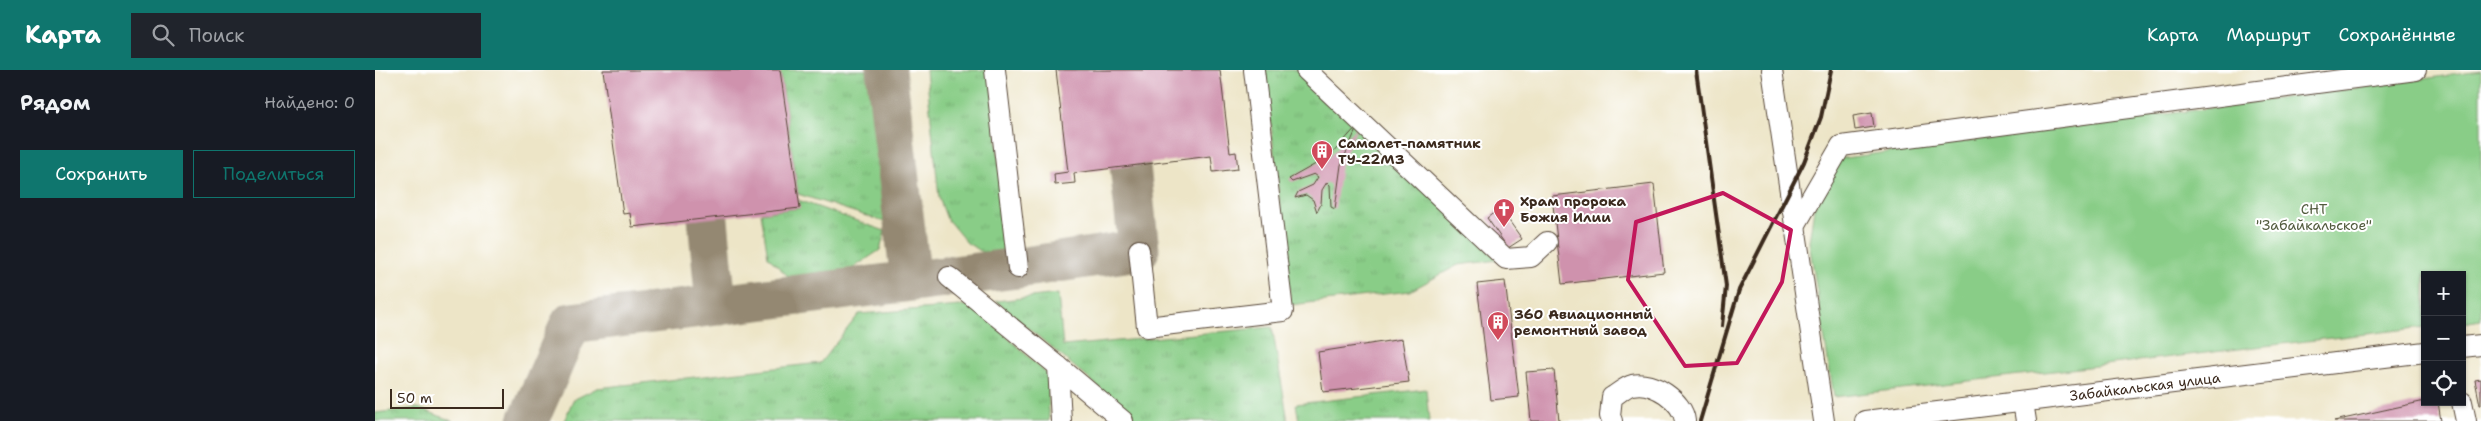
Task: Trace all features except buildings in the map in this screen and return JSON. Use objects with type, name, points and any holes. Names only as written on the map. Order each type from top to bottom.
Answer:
[{"type":"street","points":[[995,70],[1018,268]]},
{"type":"street","points":[[1139,250],[1147,327],[1283,311],[1254,70]]},
{"type":"street","points":[[1306,70],[1506,259],[1531,257],[1547,242]]},
{"type":"street","points":[[1773,70],[1824,421]]},
{"type":"street","points":[[1796,224],[1841,146],[2416,70]]},
{"type":"street","points":[[949,277],[1123,421]]},
{"type":"street","points":[[2466,347],[2481,345]]},
{"type":"street","name":"Забайкальская улица","points":[[1865,421],[2024,412],[2421,353]]},
{"type":"street","points":[[1058,366],[1061,421]]},
{"type":"street","points":[[1612,421],[1610,416],[1612,397],[1632,385],[1653,387],[1669,396],[1684,412],[1685,421]]},
{"type":"street","points":[[2463,406],[2466,421]]},
{"type":"highlighted area","points":[[1723,193],[1791,230],[1782,282],[1737,363],[1685,366],[1628,280],[1636,222]]},
{"type":"green space","points":[[780,70],[879,70],[893,209],[888,223],[798,194]]},
{"type":"green space","points":[[926,70],[990,70],[1008,255],[986,254],[967,243],[947,219],[939,198]]},
{"type":"green space","points":[[1265,70],[1300,70],[1498,260],[1458,265],[1410,291],[1291,305]]},
{"type":"green space","name":"СНТ \"Забайкальское\"","points":[[2481,71],[2481,320],[2466,322],[2466,271],[2421,271],[2421,327],[1834,397],[1809,242],[1814,208],[1837,159]]},
{"type":"green space","points":[[798,200],[885,231],[880,250],[844,274],[791,279],[768,257],[761,213],[799,208]]},
{"type":"green space","points":[[1058,294],[1063,346],[1272,327],[1288,421],[1139,421],[996,301]]},
{"type":"green space","points":[[973,305],[1048,375],[1049,421],[564,421],[573,400],[597,388],[820,363],[859,314]]},
{"type":"green space","points":[[1426,389],[1429,421],[1299,421],[1296,404]]},
{"type":"green space","points":[[418,408],[453,421],[375,421],[375,413]]},
{"type":"taxiway","points":[[886,70],[911,281]]},
{"type":"taxiway","points":[[528,421],[571,323],[1018,268],[1139,250],[1130,166]]},
{"type":"taxiway","points":[[708,219],[716,305]]},
{"type":"railway","points":[[1696,70],[1726,286],[1722,326]]},
{"type":"railway","points":[[1700,421],[1739,290],[1804,162],[1821,117],[1831,70]]},
{"type":"place","name":"Самолет-памятник ТУ-22М3","points":[[1322,170]]},
{"type":"place","name":"Храм пророка Божия Илии","points":[[1504,228]]},
{"type":"place","name":"360 Авиационный ремонтный завод","points":[[1498,341]]}]
